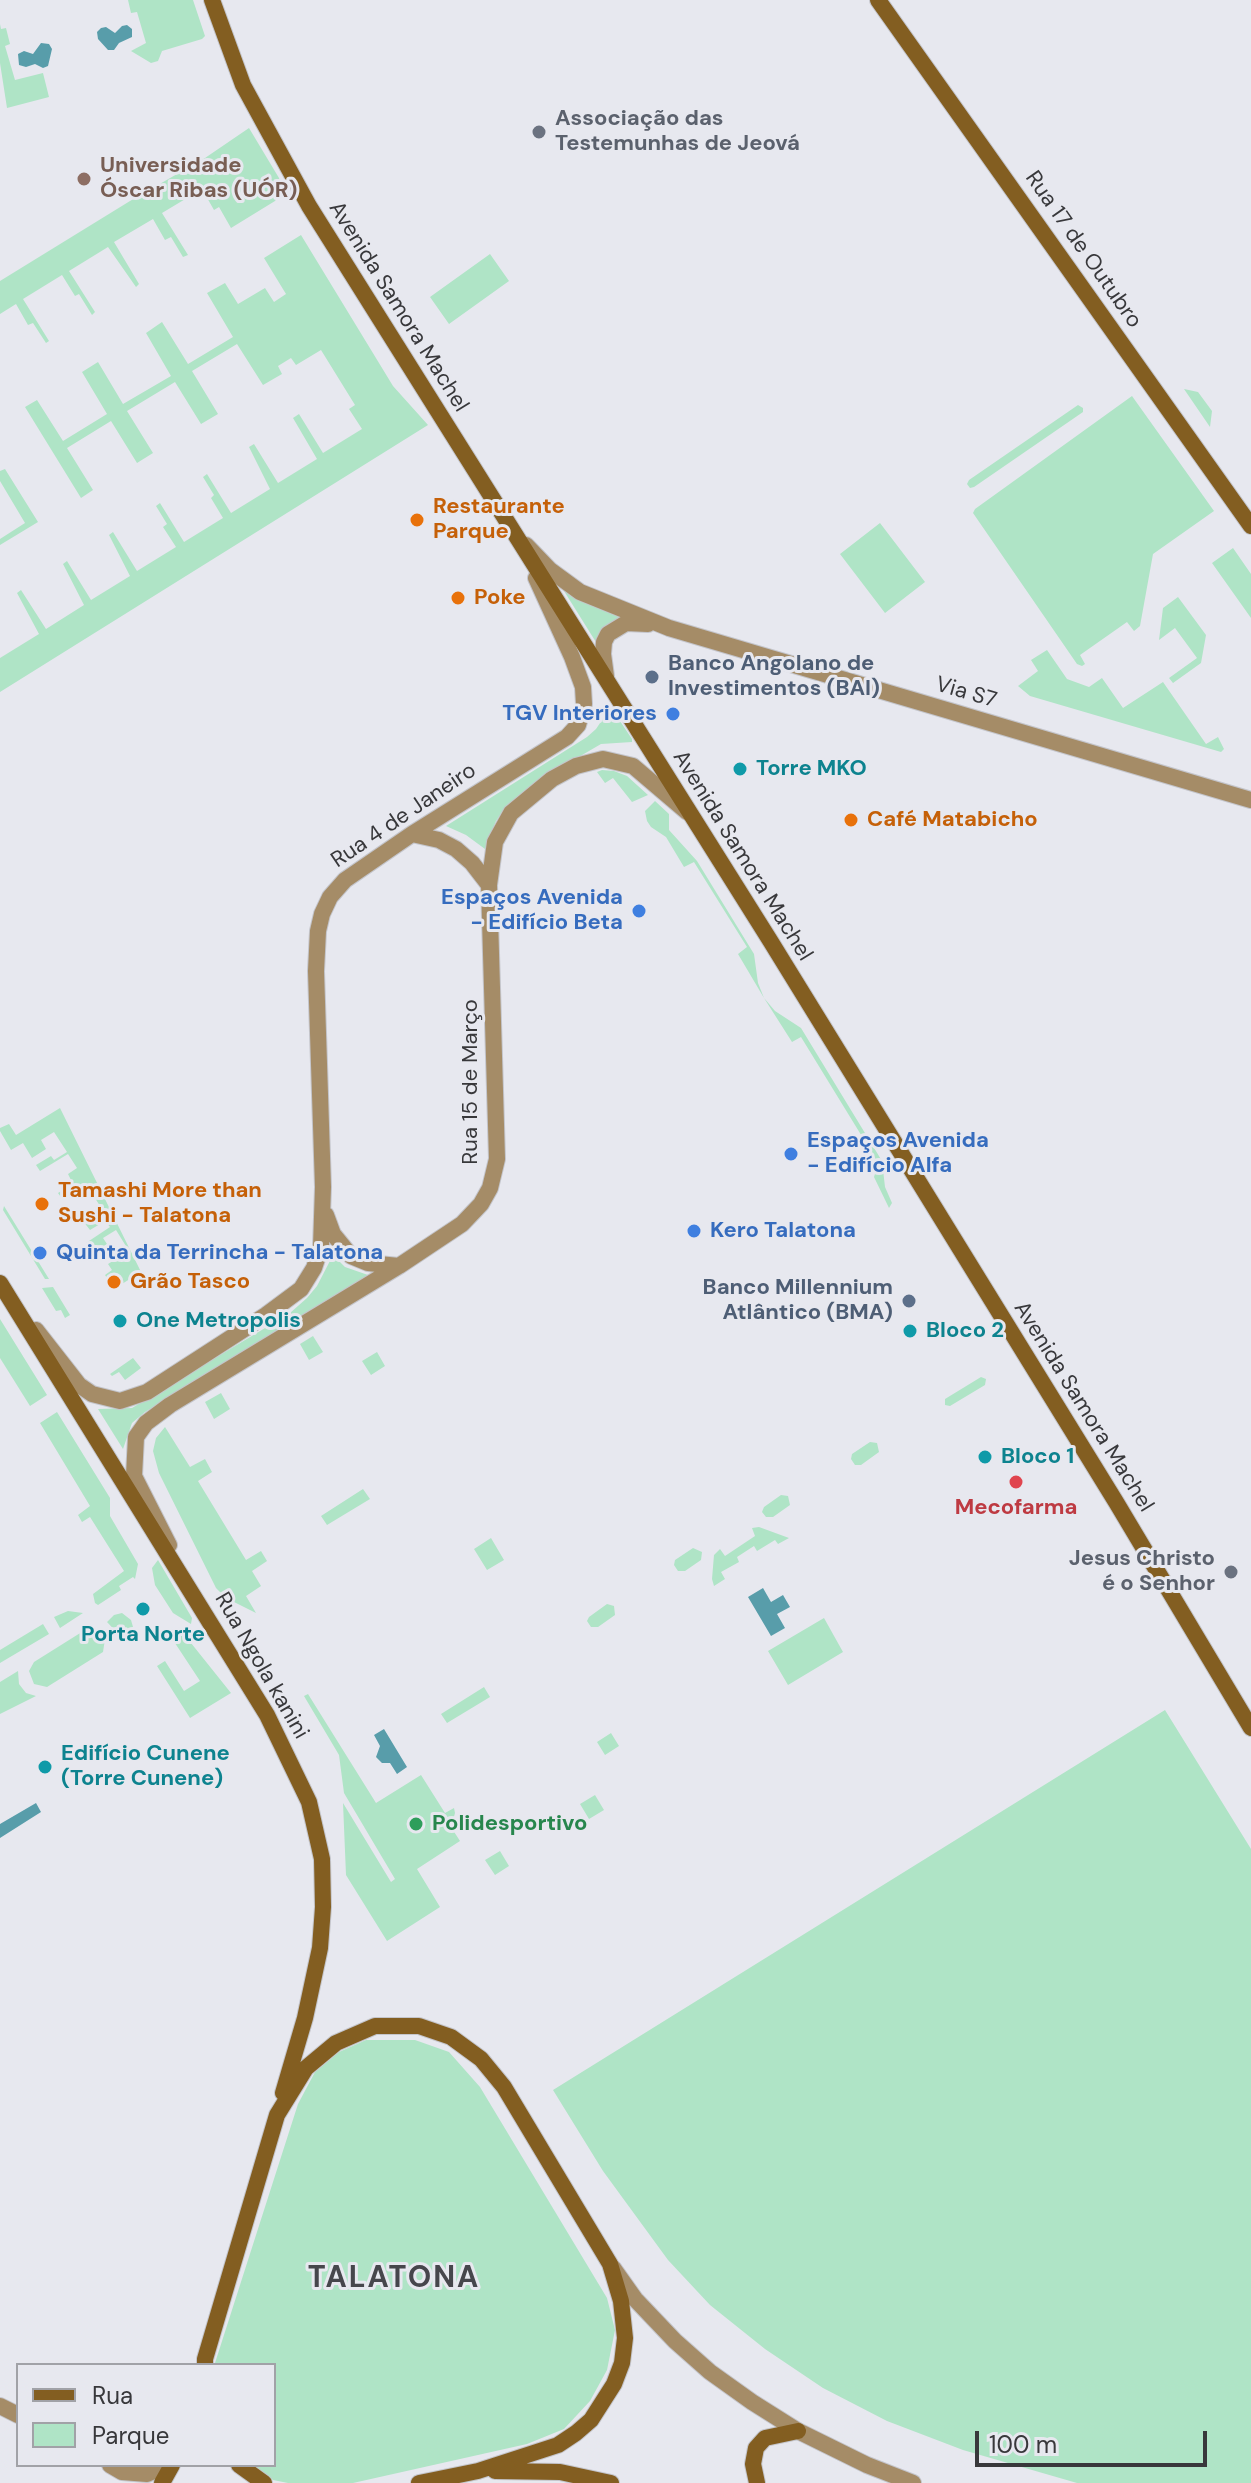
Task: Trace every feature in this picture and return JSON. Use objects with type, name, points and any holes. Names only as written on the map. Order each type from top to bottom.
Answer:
[{"type":"main road","name":"Avenida Samora Machel","points":[[212,0],[237,72],[260,121],[316,216],[606,676],[1108,1489],[1251,1728]]},
{"type":"main road","name":"Rua 17 de Outubro","points":[[878,0],[1251,526]]},
{"type":"main road","name":"Rua Ngola kanini","points":[[4,1289],[267,1715],[309,1802],[322,1859],[320,1948],[305,2018],[277,2115]]},
{"type":"main road","points":[[205,2363],[277,2115],[306,2068],[336,2043],[375,2026],[419,2026],[451,2037],[481,2059],[504,2087],[610,2264],[621,2301],[625,2338],[622,2363],[605,2400],[591,2420],[558,2445],[478,2471],[419,2483]]},
{"type":"main road","points":[[757,2483],[753,2464],[756,2448],[765,2438],[798,2431]]},
{"type":"main road","points":[[242,2467],[264,2483]]},
{"type":"main road","points":[[478,2471],[560,2472],[611,2483]]},
{"type":"street","name":"Via S7","points":[[516,535],[569,585],[669,628],[1251,800]]},
{"type":"street","name":"Rua 4 de Janeiro","points":[[4,1289],[79,1385],[107,1399],[130,1399],[147,1392],[301,1289],[314,1268],[321,1247],[323,1187],[316,971],[320,922],[330,897],[345,880],[412,834],[567,737],[578,725],[584,704],[583,687],[516,535]]},
{"type":"street","name":"Via S7","points":[[606,676],[604,642],[617,628],[626,623],[639,623],[669,628]]},
{"type":"street","name":"Rua 15 de Março","points":[[198,1603],[134,1476],[136,1437],[146,1423],[170,1405],[399,1266],[472,1215],[490,1188],[497,1159],[489,885],[495,842],[511,813],[552,779],[589,761],[603,759],[633,766],[688,813]]},
{"type":"street","points":[[412,834],[439,840],[456,849],[489,885]]},
{"type":"street","name":"Rua 4 de Janeiro","points":[[323,1187],[327,1219],[341,1246],[351,1256],[368,1263],[399,1266]]},
{"type":"street","points":[[610,2264],[635,2299],[710,2372],[798,2431],[867,2465],[913,2483]]},
{"type":"street","points":[[110,2467],[126,2483]]},
{"type":"street","points":[[112,2467],[122,2472],[147,2474],[165,2467]]},
{"type":"green space","points":[[128,0],[193,0],[205,36],[162,51],[158,61],[151,63],[131,51],[146,43],[137,12],[131,13]]},
{"type":"green space","points":[[0,24],[1,29],[6,28],[10,44],[5,46],[15,80],[43,73],[49,97],[7,108],[0,63]]},
{"type":"green space","points":[[249,128],[279,178],[282,191],[275,201],[231,228],[219,207],[214,210],[202,189],[162,213],[188,255],[183,257],[171,237],[165,240],[153,219],[114,242],[139,284],[136,287],[108,247],[69,271],[95,312],[92,315],[62,275],[23,299],[49,341],[46,343],[33,323],[28,325],[16,304],[0,314],[0,281],[205,158]]},
{"type":"green space","points":[[301,235],[393,386],[428,425],[0,692],[0,658],[39,634],[17,593],[21,590],[46,629],[84,605],[63,564],[67,561],[91,600],[130,576],[109,535],[113,532],[137,571],[176,547],[163,527],[167,524],[156,506],[160,503],[184,542],[223,518],[203,477],[207,474],[231,513],[270,489],[249,447],[254,444],[278,483],[317,459],[293,418],[299,414],[323,453],[362,429],[349,409],[355,405],[321,350],[296,365],[291,358],[278,366],[282,374],[263,385],[237,344],[192,371],[218,414],[201,424],[175,382],[127,411],[153,453],[137,463],[111,421],[67,448],[93,490],[81,498],[25,407],[37,400],[63,441],[107,414],[82,372],[98,362],[123,404],[171,376],[146,333],[162,322],[188,364],[233,337],[207,293],[225,283],[238,304],[265,288],[274,302],[286,294],[264,258]]},
{"type":"green space","points":[[490,254],[509,281],[449,324],[430,297]]},
{"type":"green space","points":[[1184,389],[1198,392],[1212,411],[1210,427]]},
{"type":"green space","points":[[1132,396],[1214,511],[1153,554],[1140,626],[1134,631],[1127,622],[1080,655],[1085,664],[1082,666],[1077,664],[973,513]]},
{"type":"green space","points":[[1078,405],[1083,412],[974,487],[970,488],[967,484],[969,480]]},
{"type":"green space","points":[[5,469],[38,522],[0,545],[0,539],[25,523],[0,481],[0,471]]},
{"type":"green space","points":[[880,523],[925,582],[885,613],[840,554]]},
{"type":"green space","points":[[1233,548],[1251,574],[1251,618],[1212,563]]},
{"type":"green space","points":[[559,583],[632,618],[599,647]]},
{"type":"green space","points":[[1178,597],[1206,635],[1201,663],[1173,683],[1169,678],[1197,658],[1175,628],[1159,640],[1163,608]]},
{"type":"green space","points":[[1047,650],[1067,679],[1089,687],[1102,678],[1123,708],[1163,682],[1206,744],[1218,737],[1224,749],[1221,752],[1030,696],[1018,686],[1038,671],[1031,660]]},
{"type":"green space","points":[[608,703],[632,742],[601,744],[541,779],[504,809],[485,849],[466,835],[446,826],[587,737],[604,717]]},
{"type":"green space","points":[[602,770],[627,776],[648,795],[632,802],[613,778],[605,783],[597,772]]},
{"type":"green space","points":[[655,801],[669,814],[669,830],[697,861],[754,954],[758,983],[764,998],[738,954],[747,947],[694,862],[684,867],[666,837],[647,821],[645,811]]},
{"type":"green space","points":[[764,998],[775,1011],[801,1028],[882,1161],[885,1187],[892,1203],[889,1208],[874,1177],[878,1164],[874,1156],[801,1037],[792,1042]]},
{"type":"green space","points":[[60,1108],[144,1278],[133,1277],[114,1289],[105,1275],[112,1270],[108,1264],[129,1251],[116,1230],[103,1238],[107,1244],[92,1253],[86,1243],[110,1227],[105,1221],[90,1230],[83,1221],[102,1209],[93,1195],[88,1198],[82,1188],[63,1200],[58,1193],[73,1184],[68,1174],[77,1168],[68,1154],[40,1171],[36,1165],[51,1156],[54,1160],[67,1152],[54,1132],[41,1140],[46,1149],[32,1158],[23,1143],[11,1150],[0,1131],[9,1124],[16,1135]]},
{"type":"green space","points":[[4,1206],[49,1279],[45,1279],[3,1210]]},
{"type":"green space","points":[[333,1255],[345,1267],[368,1275],[145,1412],[132,1423],[123,1449],[98,1409],[132,1408],[290,1313],[317,1286]]},
{"type":"green space","points":[[53,1287],[70,1315],[65,1318],[61,1310],[56,1311],[42,1288]]},
{"type":"green space","points":[[0,1319],[47,1395],[30,1406],[0,1358]]},
{"type":"green space","points":[[313,1336],[323,1352],[309,1360],[300,1344]]},
{"type":"green space","points":[[377,1352],[385,1366],[371,1375],[362,1361]]},
{"type":"green space","points":[[133,1358],[141,1368],[125,1380],[119,1372],[110,1374]]},
{"type":"green space","points":[[981,1377],[986,1379],[985,1385],[950,1406],[945,1405],[945,1399]]},
{"type":"green space","points":[[221,1393],[230,1409],[214,1419],[205,1402]]},
{"type":"green space","points":[[57,1412],[110,1498],[110,1516],[138,1564],[135,1579],[133,1577],[119,1586],[121,1590],[98,1605],[93,1594],[124,1571],[90,1517],[82,1522],[78,1515],[90,1506],[40,1423]]},
{"type":"green space","points":[[165,1427],[190,1467],[205,1459],[212,1472],[198,1481],[246,1560],[261,1551],[267,1561],[252,1571],[261,1586],[246,1596],[256,1613],[226,1598],[216,1588],[159,1473],[153,1451],[156,1438]]},
{"type":"green space","points":[[870,1442],[877,1443],[879,1452],[861,1465],[855,1465],[852,1454]]},
{"type":"green space","points":[[363,1489],[370,1499],[327,1525],[321,1516]]},
{"type":"green space","points":[[781,1495],[788,1496],[790,1505],[773,1517],[766,1517],[762,1512],[764,1507]]},
{"type":"green space","points":[[759,1527],[789,1538],[778,1544],[775,1540],[757,1551],[754,1546],[737,1557],[739,1562],[721,1572],[725,1579],[714,1586],[714,1555],[720,1549],[725,1556],[755,1536],[752,1528]]},
{"type":"green space","points":[[491,1538],[504,1560],[487,1570],[474,1549]]},
{"type":"green space","points":[[693,1548],[702,1552],[701,1560],[685,1571],[678,1571],[675,1560]]},
{"type":"green space","points":[[158,1560],[192,1618],[191,1624],[173,1613],[155,1585],[152,1568]]},
{"type":"green space","points":[[607,1604],[614,1606],[615,1615],[598,1627],[591,1627],[587,1621],[589,1617]]},
{"type":"green space","points":[[68,1611],[83,1613],[60,1628],[54,1617]]},
{"type":"green space","points":[[122,1613],[131,1620],[133,1627],[122,1638],[107,1622],[114,1615]]},
{"type":"green space","points":[[824,1618],[843,1652],[788,1685],[768,1651]]},
{"type":"green space","points":[[43,1624],[49,1634],[0,1663],[0,1650]]},
{"type":"green space","points":[[95,1629],[105,1639],[103,1652],[47,1687],[34,1684],[29,1671],[34,1662],[85,1630]]},
{"type":"green space","points":[[182,1635],[231,1693],[190,1718],[157,1666],[165,1661],[184,1691],[200,1681],[171,1637]]},
{"type":"green space","points":[[18,1671],[19,1684],[26,1693],[36,1696],[0,1714],[0,1682]]},
{"type":"green space","points":[[484,1687],[490,1697],[447,1723],[441,1714]]},
{"type":"green space","points":[[308,1694],[376,1803],[421,1775],[445,1813],[454,1808],[451,1827],[460,1841],[417,1869],[440,1907],[387,1941],[346,1875],[343,1803],[391,1882],[395,1879],[344,1793],[339,1755],[304,1696]]},
{"type":"green space","points":[[1165,1710],[1251,1849],[1251,2483],[1077,2483],[963,2450],[887,2421],[823,2388],[765,2349],[710,2305],[668,2260],[603,2171],[553,2090]]},
{"type":"green space","points":[[611,1733],[619,1746],[605,1755],[597,1742]]},
{"type":"green space","points":[[595,1795],[604,1810],[589,1819],[580,1804]]},
{"type":"green space","points":[[500,1851],[509,1866],[495,1875],[485,1860]]},
{"type":"green space","points":[[366,2040],[415,2040],[449,2052],[480,2087],[607,2298],[615,2330],[607,2370],[590,2401],[564,2429],[527,2444],[353,2483],[288,2483],[273,2480],[256,2467],[276,2467],[276,2363],[215,2363],[298,2104],[315,2072],[339,2052]]},
{"type":"water","points":[[127,25],[132,29],[132,37],[119,43],[114,50],[108,50],[98,39],[97,32],[101,28],[106,27],[115,33]]},
{"type":"water","points":[[41,43],[49,44],[52,49],[48,66],[19,65],[18,54],[24,51],[33,54]]},
{"type":"water","points":[[763,1588],[771,1602],[783,1595],[790,1607],[777,1614],[785,1628],[771,1636],[748,1597]]},
{"type":"water","points":[[384,1729],[407,1767],[397,1774],[390,1763],[382,1763],[376,1757],[380,1746],[374,1735]]},
{"type":"water","points":[[36,1803],[41,1812],[0,1838],[0,1824]]},
{"type":"place","name":"Associação das Testemunhas de Jeová","points":[[539,132]]},
{"type":"place","name":"Universidade Óscar Ribas (UÓR)","points":[[84,179]]},
{"type":"place","name":"Restaurante Parque","points":[[417,520]]},
{"type":"place","name":"Poke","points":[[458,598]]},
{"type":"place","name":"Banco Angolano de Investimentos (BAI)","points":[[652,677]]},
{"type":"place","name":"TGV Interiores","points":[[673,714]]},
{"type":"place","name":"Torre MKO","points":[[740,769]]},
{"type":"place","name":"Café Matabicho","points":[[851,820]]},
{"type":"place","name":"Espaços Avenida - Edifício Beta","points":[[639,911]]},
{"type":"place","name":"Espaços Avenida - Edifício Alfa","points":[[791,1154]]},
{"type":"place","name":"Tamashi More than Sushi - Talatona","points":[[42,1204]]},
{"type":"place","name":"Kero Talatona","points":[[694,1231]]},
{"type":"place","name":"Quinta da Terrincha - Talatona","points":[[40,1253]]},
{"type":"place","name":"Grão Tasco","points":[[114,1282]]},
{"type":"place","name":"Banco Millennium Atlântico (BMA)","points":[[909,1301]]},
{"type":"place","name":"One Metropolis","points":[[120,1321]]},
{"type":"place","name":"Bloco 2","points":[[910,1331]]},
{"type":"place","name":"Bloco 1","points":[[985,1457]]},
{"type":"place","name":"Mecofarma","points":[[1016,1482]]},
{"type":"place","name":"Jesus Christo é o Senhor","points":[[1231,1572]]},
{"type":"place","name":"Porta Norte","points":[[143,1609]]},
{"type":"place","name":"Edifício Cunene (Torre Cunene)","points":[[45,1767]]},
{"type":"place","name":"Polidesportivo","points":[[416,1824]]},
{"type":"district","name":"TALATONA","points":[[394,2279]]}]
